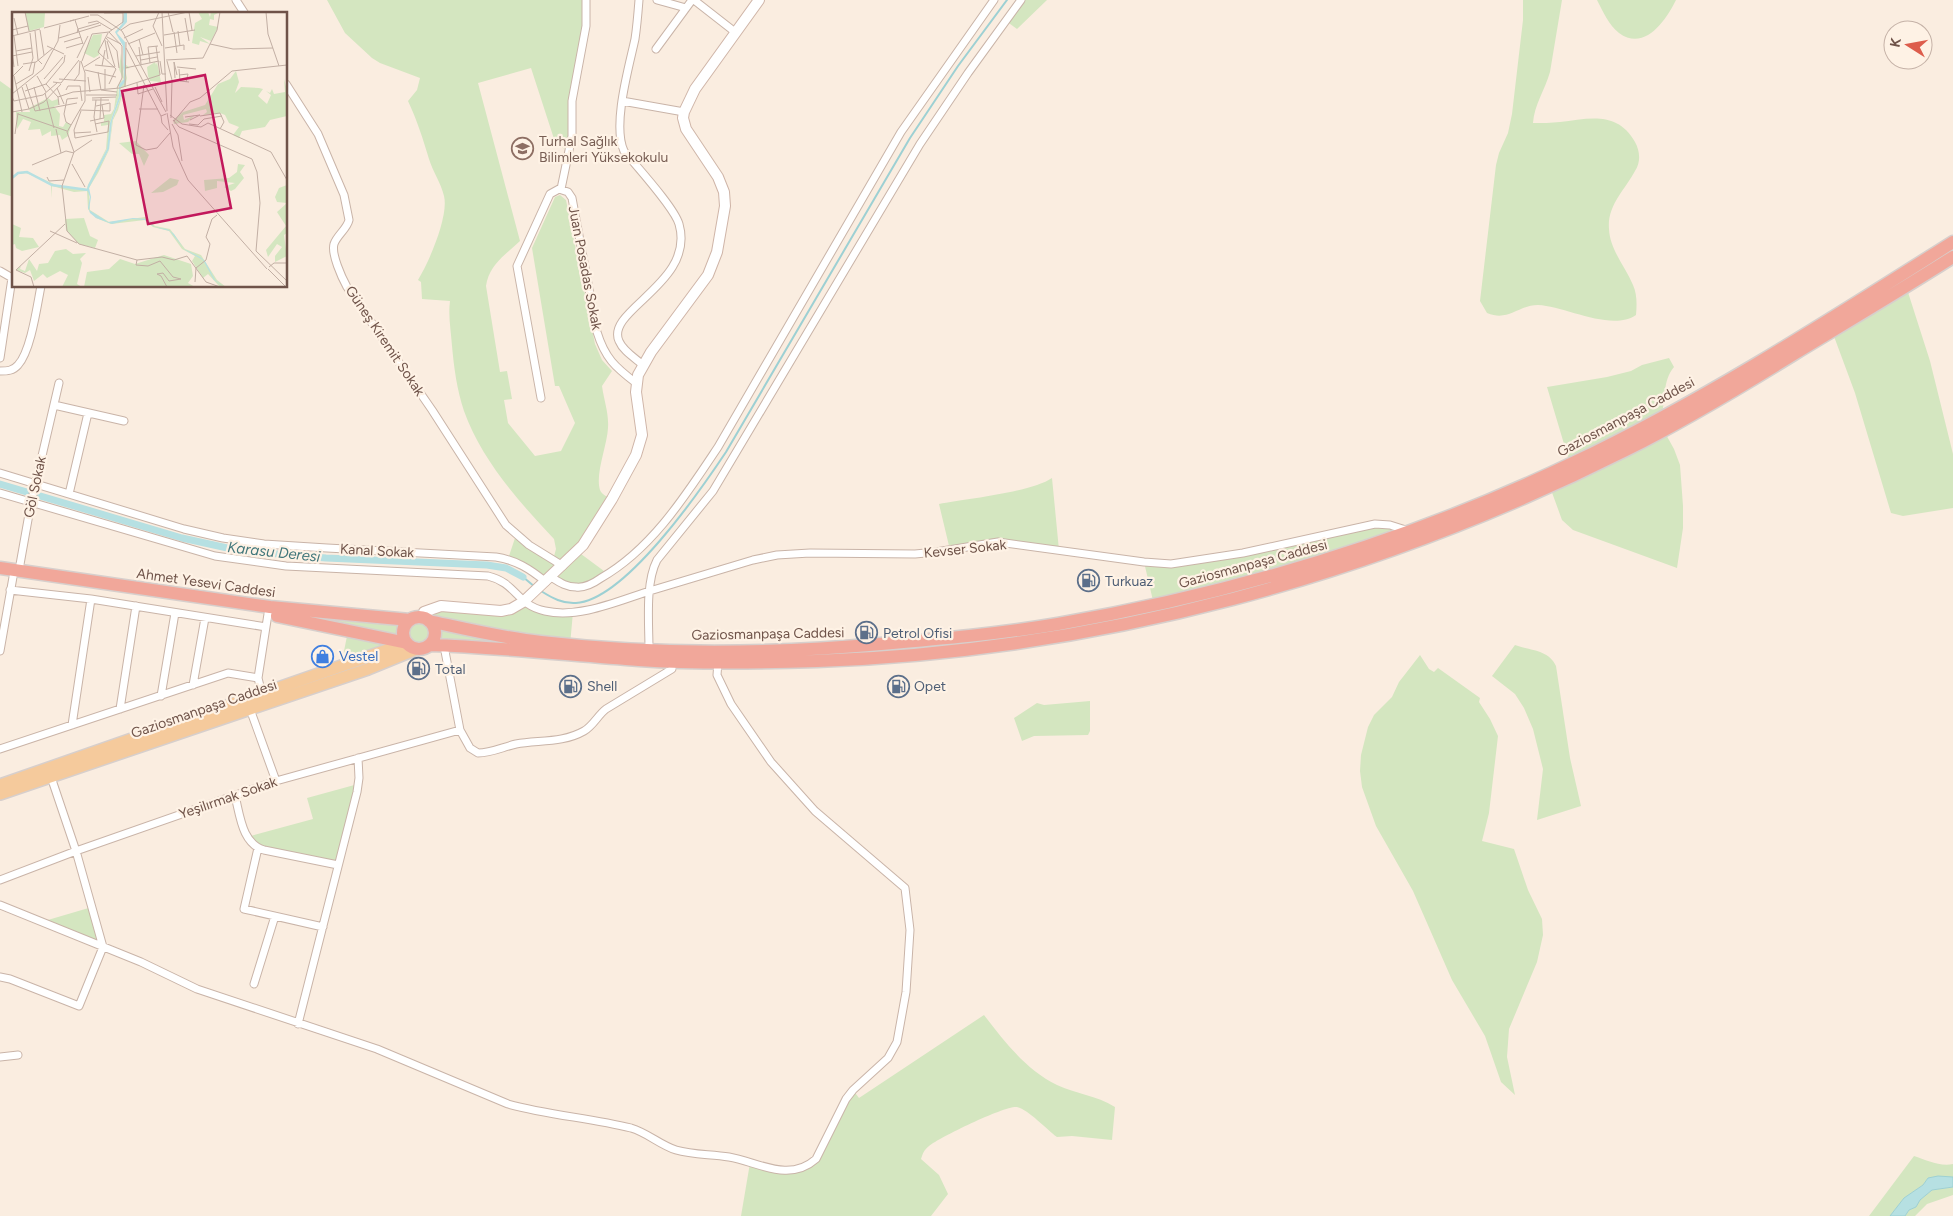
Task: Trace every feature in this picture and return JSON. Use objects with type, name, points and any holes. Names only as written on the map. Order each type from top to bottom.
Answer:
[{"type":"highway","name":"Gaziosmanpaşa Caddesi","points":[[410,620],[416,617],[480,632],[542,642],[649,650],[821,649],[928,640],[1054,625],[1137,609],[1215,590],[1348,553],[1497,497],[1563,468],[1661,418],[1752,366],[1953,242]]},
{"type":"highway","name":"Gaziosmanpaşa Caddesi","points":[[418,646],[444,646],[672,661],[821,660],[894,656],[1056,637],[1181,611],[1266,589],[1350,564],[1415,542],[1502,508],[1627,450],[1711,404],[1953,257]]},
{"type":"highway","name":"Ahmet Yesevi Caddesi","points":[[0,568],[10,578],[268,614],[418,646]]},
{"type":"highway","name":"Ahmet Yesevi Caddesi","points":[[10,578],[270,607],[410,620]]},
{"type":"highway","points":[[410,620],[404,631],[418,646],[435,635],[434,627],[426,619]]},
{"type":"main road","name":"Gaziosmanpaşa Caddesi","points":[[0,784],[262,694],[418,646]]},
{"type":"main road","name":"Gaziosmanpaşa Caddesi","points":[[0,794],[368,669],[418,646]]},
{"type":"street","points":[[236,0],[243,12]]},
{"type":"street","points":[[561,189],[572,136],[572,94],[586,26],[586,0]]},
{"type":"street","points":[[640,0],[622,101],[621,145],[672,211],[677,219],[680,232],[680,248],[673,266],[657,288],[629,312],[618,327],[619,343],[643,365]]},
{"type":"street","points":[[657,0],[686,8]]},
{"type":"street","points":[[656,49],[693,0],[736,32]]},
{"type":"street","points":[[426,619],[424,612],[441,606],[501,610],[510,608],[528,599],[583,545],[595,528],[640,445],[642,424],[636,383],[643,365],[708,275],[717,252],[723,215],[725,198],[722,183],[686,129],[683,118],[684,112],[695,90],[759,0]]},
{"type":"street","name":"Kanal Sokak","points":[[0,473],[184,529],[223,538],[264,544],[503,558],[521,564],[547,581],[577,588],[596,581],[624,564],[668,518],[697,478],[718,447],[901,132],[994,0]]},
{"type":"street","points":[[649,650],[650,580],[657,560],[713,491],[920,144],[1021,0]]},
{"type":"street","name":"Güneş Kiremit Sokak","points":[[288,87],[318,134],[344,195],[349,220],[334,249],[347,287],[432,410],[506,525],[529,546],[563,566]]},
{"type":"street","points":[[622,101],[684,112]]},
{"type":"street","name":"Juan Posadas Sokak","points":[[542,398],[518,266],[550,194],[555,190],[561,189],[568,192],[572,198],[598,332],[604,351],[612,363],[636,383]]},
{"type":"street","points":[[0,271],[12,277]]},
{"type":"street","points":[[0,358],[12,284]]},
{"type":"street","points":[[0,371],[14,369],[21,362],[31,332],[39,288]]},
{"type":"street","name":"Göl Sokak","points":[[0,651],[10,578],[36,484],[59,383]]},
{"type":"street","points":[[54,405],[124,421]]},
{"type":"street","points":[[69,494],[88,413]]},
{"type":"street","points":[[0,493],[215,556],[259,564],[488,576],[506,583],[528,599]]},
{"type":"street","name":"Kevser Sokak","points":[[528,599],[530,607],[548,612],[574,612],[753,560],[777,555],[810,553],[915,554],[998,542],[1107,558],[1171,564],[1243,552],[1375,524],[1397,526],[1410,531]]},
{"type":"street","points":[[10,578],[91,599],[266,627]]},
{"type":"street","points":[[72,725],[91,599]]},
{"type":"street","points":[[120,709],[136,606]]},
{"type":"street","points":[[161,696],[175,613]]},
{"type":"street","points":[[262,694],[258,678],[268,614]]},
{"type":"street","points":[[193,685],[205,618]]},
{"type":"street","points":[[444,646],[460,730],[470,748],[478,753],[520,744],[549,742],[572,736],[588,728],[597,716],[606,709],[672,669],[672,661]]},
{"type":"street","points":[[0,905],[141,962],[197,989],[395,1056],[508,1104],[526,1109],[583,1117],[631,1128],[649,1135],[674,1149],[727,1156],[770,1169],[798,1169],[810,1164],[820,1153],[846,1099],[853,1090],[888,1058],[897,1042],[906,992],[910,930],[905,888],[815,811],[771,762],[731,704],[717,675],[718,662]]},
{"type":"street","points":[[0,750],[228,673],[258,678]]},
{"type":"street","points":[[250,709],[276,781]]},
{"type":"street","name":"Yeşilırmak Sokak","points":[[0,880],[76,851],[276,781],[460,730]]},
{"type":"street","points":[[298,1024],[357,792],[359,778],[358,758]]},
{"type":"street","points":[[0,977],[10,979],[79,1006],[103,947],[76,851],[52,777]]},
{"type":"street","points":[[235,796],[250,843],[258,848],[338,865]]},
{"type":"street","points":[[258,848],[244,909],[323,927]]},
{"type":"street","points":[[254,984],[275,916]]},
{"type":"street","points":[[0,1058],[18,1055]]},
{"type":"green space","points":[[327,0],[586,0],[587,12],[574,86],[570,151],[556,145],[531,68],[478,83],[520,241],[494,266],[486,286],[500,372],[507,371],[512,399],[504,400],[508,423],[535,456],[561,451],[575,423],[559,386],[555,386],[532,248],[555,197],[560,195],[566,200],[595,344],[602,360],[612,371],[602,386],[608,428],[599,483],[602,493],[612,499],[577,551],[608,574],[577,588],[552,577],[546,582],[508,559],[516,535],[553,560],[556,549],[554,539],[502,479],[471,429],[464,411],[456,379],[449,312],[450,301],[422,299],[421,282],[418,280],[437,239],[445,205],[443,191],[408,101],[417,90],[420,78],[380,63],[372,58],[345,33]]},
{"type":"green space","points":[[1021,0],[1047,0],[1017,29],[1006,21]]},
{"type":"green space","points":[[1523,0],[1562,0],[1550,72],[1535,110],[1533,123],[1591,119],[1611,121],[1620,125],[1628,132],[1638,149],[1639,160],[1637,168],[1614,205],[1609,220],[1612,244],[1630,278],[1636,296],[1636,315],[1626,319],[1614,321],[1601,320],[1549,306],[1538,305],[1501,316],[1487,313],[1480,301],[1496,165],[1508,133],[1512,114],[1523,20]]},
{"type":"green space","points":[[1597,0],[1676,0],[1667,16],[1654,31],[1637,39],[1629,38],[1615,30],[1606,18]]},
{"type":"green space","points":[[0,81],[12,90],[12,196],[0,193]]},
{"type":"green space","points":[[1906,286],[1930,361],[1953,454],[1953,508],[1903,516],[1891,513],[1855,393],[1832,331]]},
{"type":"green space","points":[[1669,358],[1674,367],[1666,385],[1661,418],[1570,464],[1547,387],[1607,377]]},
{"type":"green space","points":[[1664,431],[1680,465],[1683,528],[1677,568],[1573,530],[1562,520],[1550,487]]},
{"type":"green space","points":[[1052,478],[1059,550],[1010,543],[950,550],[939,504],[1015,491],[1043,483]]},
{"type":"green space","points":[[1375,524],[1410,531],[1154,605],[1144,562],[1171,564]]},
{"type":"green space","points":[[441,606],[487,610],[517,606],[573,612],[570,645],[514,650],[426,647],[341,666],[348,631],[307,621],[309,611],[413,619]]},
{"type":"green space","points":[[1515,645],[1543,653],[1553,660],[1556,666],[1570,758],[1581,806],[1537,820],[1543,769],[1533,729],[1524,708],[1515,694],[1492,676]]},
{"type":"green space","points":[[1420,655],[1429,669],[1434,672],[1438,668],[1480,698],[1479,702],[1498,736],[1489,813],[1482,841],[1514,849],[1528,890],[1542,919],[1543,935],[1537,962],[1509,1029],[1507,1057],[1515,1095],[1501,1082],[1485,1036],[1452,980],[1413,891],[1376,826],[1362,787],[1361,755],[1368,727],[1374,715],[1392,697],[1399,682]]},
{"type":"green space","points":[[1090,701],[1090,731],[1088,735],[1034,736],[1022,741],[1014,718],[1037,703],[1044,705]]},
{"type":"green space","points":[[358,784],[338,865],[267,851],[247,837],[313,819],[307,798]]},
{"type":"green space","points":[[92,907],[103,947],[41,922]]},
{"type":"green space","points":[[984,1015],[1016,1054],[1046,1079],[1064,1088],[1101,1100],[1115,1107],[1112,1140],[1072,1136],[1057,1137],[1027,1112],[1017,1107],[1011,1108],[987,1116],[959,1129],[935,1142],[925,1150],[921,1159],[939,1175],[948,1194],[931,1216],[741,1216],[750,1163],[782,1170],[810,1164],[853,1090],[859,1098]]},
{"type":"green space","points":[[1914,1156],[1938,1164],[1953,1164],[1953,1177],[1928,1178],[1923,1185],[1904,1198],[1890,1216],[1869,1216]]},
{"type":"green space","points":[[1953,1187],[1953,1195],[1927,1204],[1915,1216],[1905,1216],[1909,1210],[1916,1207],[1920,1200],[1932,1190]]},
{"type":"water","points":[[1938,1176],[1953,1177],[1953,1187],[1932,1190],[1920,1200],[1916,1207],[1909,1210],[1905,1216],[1890,1216],[1904,1198],[1923,1185],[1928,1178]]},
{"type":"waterway","points":[[541,591],[567,603],[576,603],[595,597],[616,584],[638,564],[680,516],[726,452],[910,138],[958,66],[1007,0]]},
{"type":"waterway","name":"Karasu Deresi","points":[[0,484],[182,538],[241,551],[326,558],[487,565],[506,568],[523,577]]},
{"type":"waterway","points":[[523,577],[535,587]]},
{"type":"place","name":"Turhal Sağlık Bilimleri Yüksekokulu","points":[[523,149]]},
{"type":"place","name":"Turkuaz","points":[[1089,581]]},
{"type":"place","name":"Petrol Ofisi","points":[[867,633]]},
{"type":"place","name":"Vestel","points":[[323,656]]},
{"type":"place","name":"Total","points":[[419,669]]},
{"type":"place","name":"Shell","points":[[571,686]]},
{"type":"place","name":"Opet","points":[[898,686]]}]
